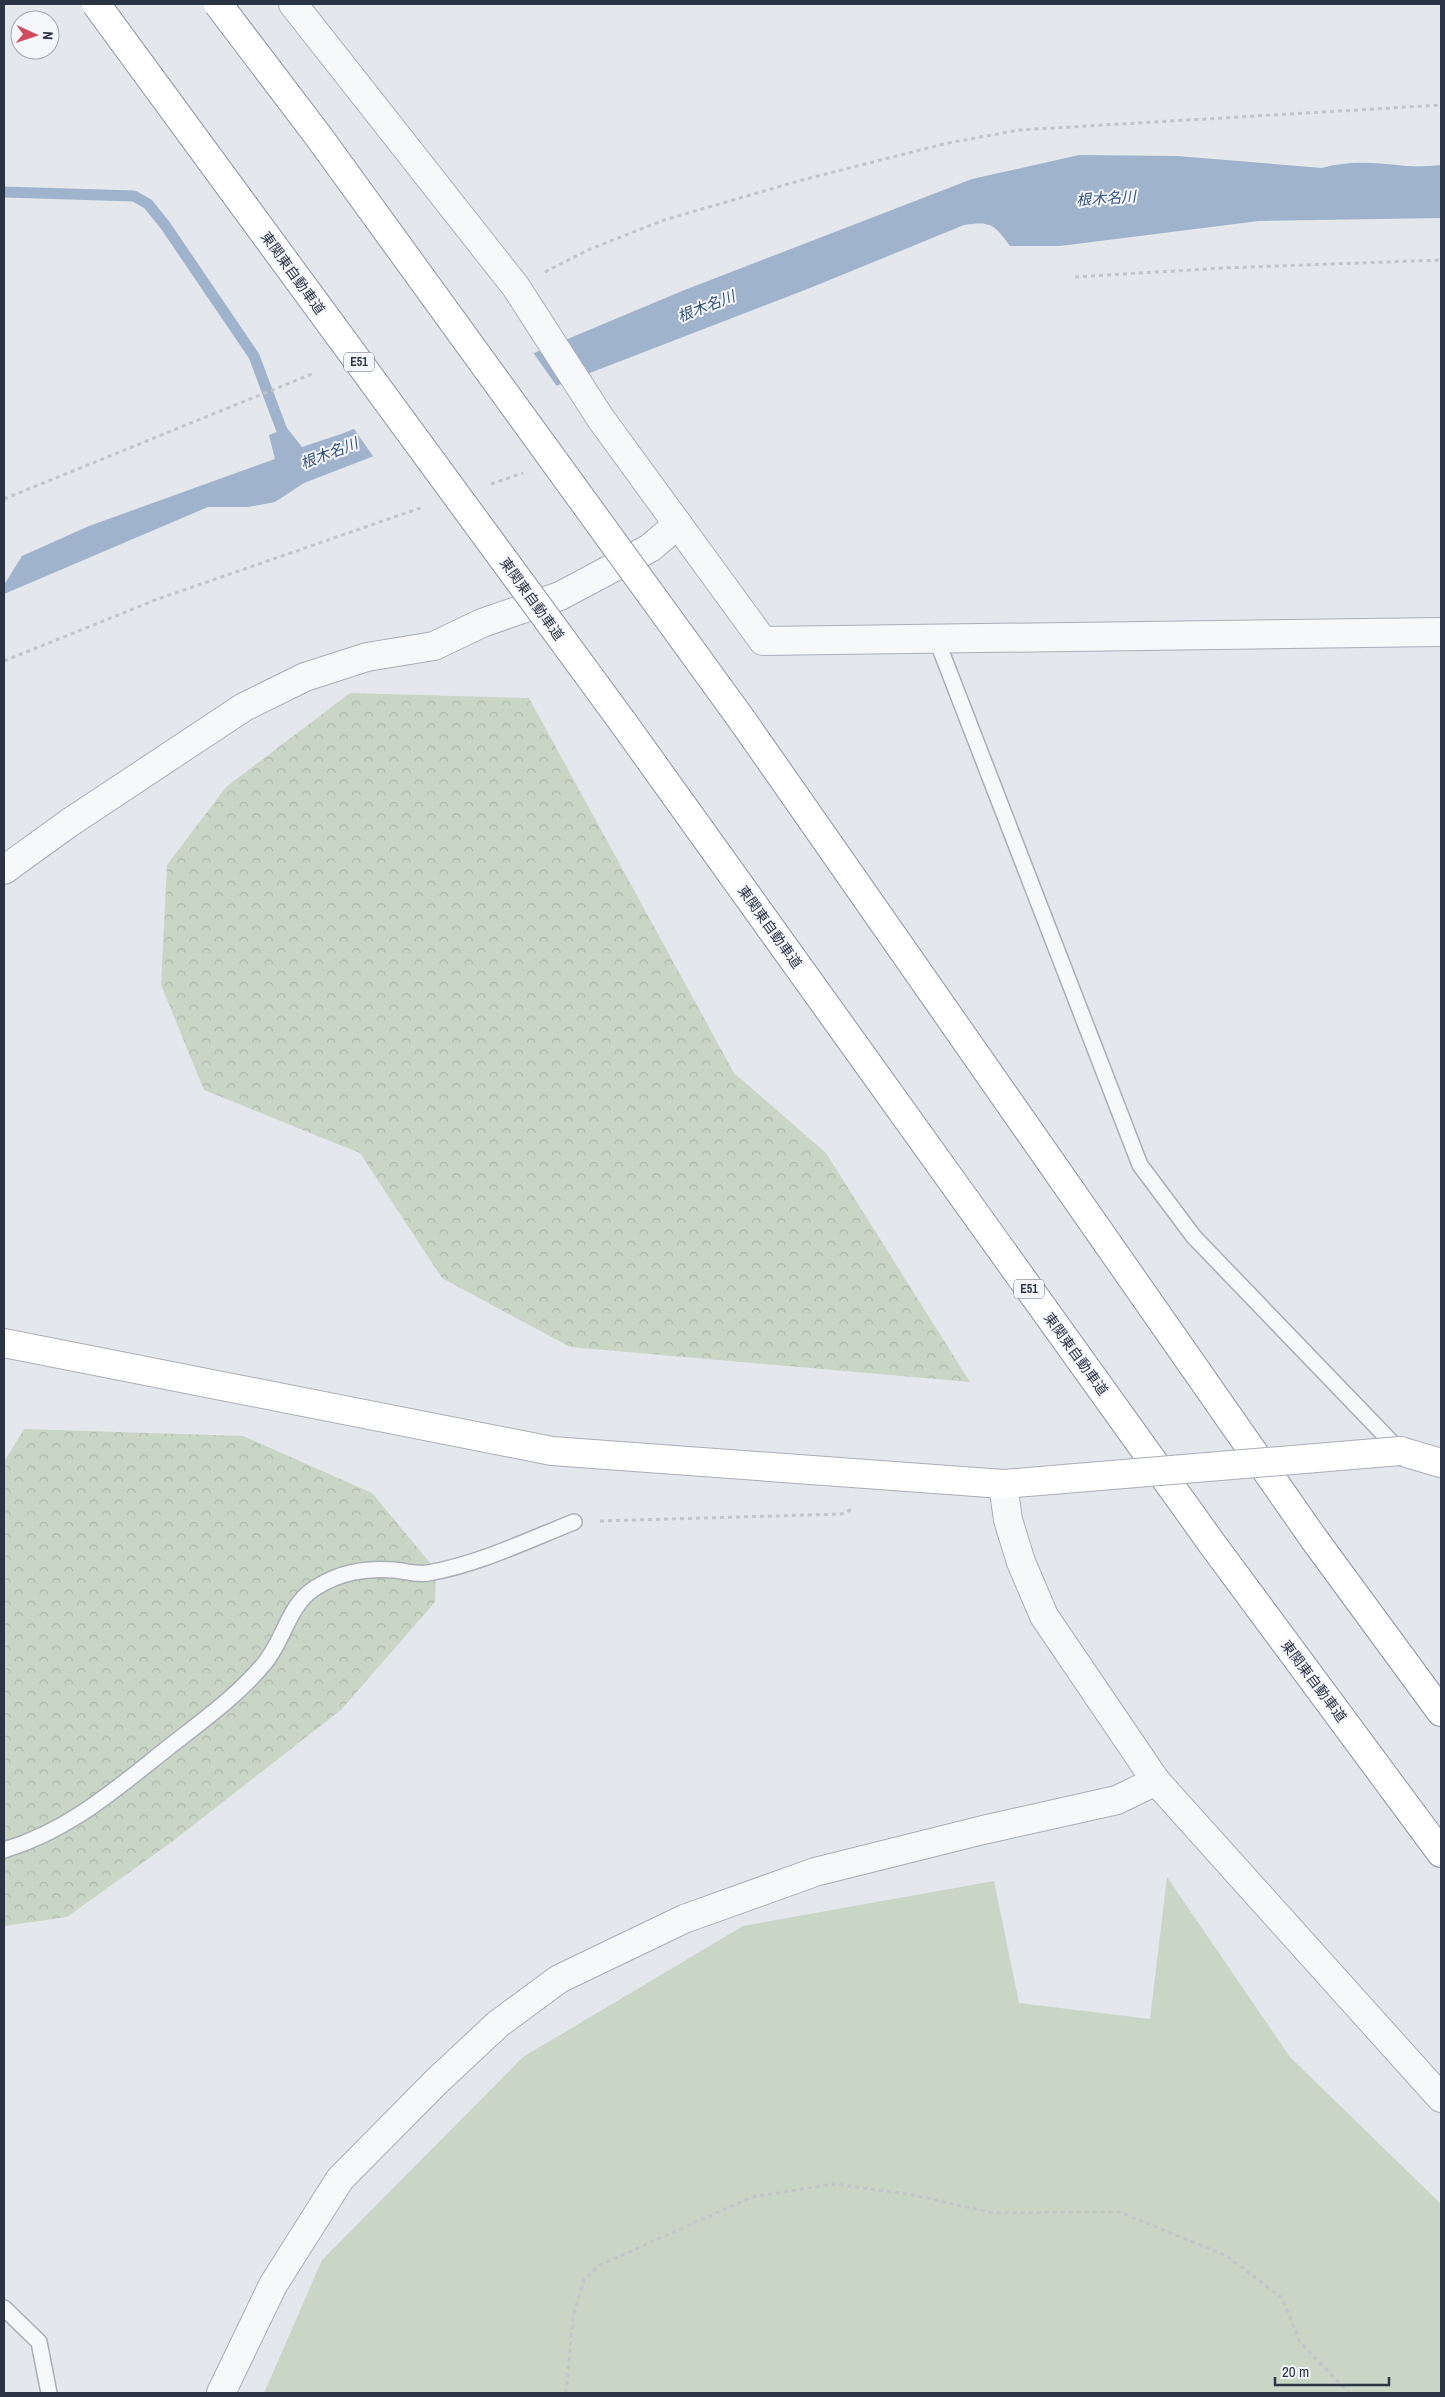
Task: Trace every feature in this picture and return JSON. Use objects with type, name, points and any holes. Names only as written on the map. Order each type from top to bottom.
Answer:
[{"type":"main road","name":"東関東自動車道","points":[[96,4],[622,721],[1213,1545],[1441,1853]]},
{"type":"main road","points":[[218,4],[324,145],[742,720],[1314,1538],[1441,1712]]},
{"type":"main road","points":[[4,1343],[552,1452],[1003,1484],[1400,1452],[1441,1463]]},
{"type":"street","points":[[293,4],[522,296],[601,419],[763,641],[1441,632]]},
{"type":"street","points":[[4,870],[244,707],[305,677],[367,657],[434,646],[482,623],[560,596],[650,548],[678,524]]},
{"type":"street","points":[[1003,1484],[1008,1520],[1013,1537],[1021,1562],[1044,1616],[1156,1780],[1441,2098]]},
{"type":"street","points":[[221,2393],[273,2285],[340,2180],[437,2081],[491,2031],[559,1980],[684,1919],[815,1872],[974,1832],[1117,1800],[1156,1780]]},
{"type":"lane","points":[[936,638],[1140,1165],[1194,1237],[1400,1452]]},
{"type":"lane","points":[[4,1850],[27,1844],[81,1816],[244,1688],[271,1656],[296,1605],[314,1589],[335,1577],[361,1570],[395,1570],[425,1574],[469,1564],[574,1522]]},
{"type":"lane","points":[[4,2308],[39,2342],[49,2393]]},
{"type":"path","points":[[522,296],[590,249],[664,220],[802,180],[948,142],[1019,130],[1441,105]]},
{"type":"path","points":[[1075,277],[1222,268],[1441,260]]},
{"type":"path","points":[[4,499],[314,373]]},
{"type":"path","points":[[485,486],[532,470]]},
{"type":"path","points":[[4,661],[155,600],[429,506]]},
{"type":"path","points":[[574,1522],[842,1514],[862,1504],[875,1475]]},
{"type":"path","points":[[566,2393],[573,2317],[584,2279],[600,2264],[752,2197],[834,2184],[908,2194],[994,2213],[1120,2212],[1227,2256],[1282,2298],[1300,2342],[1349,2393]]},
{"type":"green space","points":[[350,693],[529,698],[734,1073],[826,1153],[970,1382],[570,1347],[442,1278],[360,1153],[204,1090],[161,985],[167,865],[226,787]]},
{"type":"green space","points":[[24,1429],[243,1436],[372,1493],[436,1570],[435,1602],[341,1710],[173,1841],[67,1917],[4,1926],[4,1462]]},
{"type":"green space","points":[[1167,1877],[1290,2057],[1441,2204],[1441,2393],[264,2393],[322,2260],[523,2057],[743,1926],[994,1881],[1019,2003],[1150,2019]]},
{"type":"water","name":"根木名川","points":[[1079,155],[1177,156],[1322,168],[1353,163],[1415,166],[1441,165],[1441,218],[1259,221],[1060,246],[1010,246],[1000,233],[991,226],[986,224],[964,225],[810,288],[304,483],[275,502],[248,507],[208,507],[4,594],[4,585],[22,556],[89,526],[275,459],[269,435],[287,428],[302,447],[344,433],[682,291],[972,179]]},
{"type":"pier","points":[[532,351],[558,388],[375,459],[352,426]]},
{"type":"waterway","points":[[4,192],[134,196],[148,204],[165,225],[254,356],[287,444]]}]
